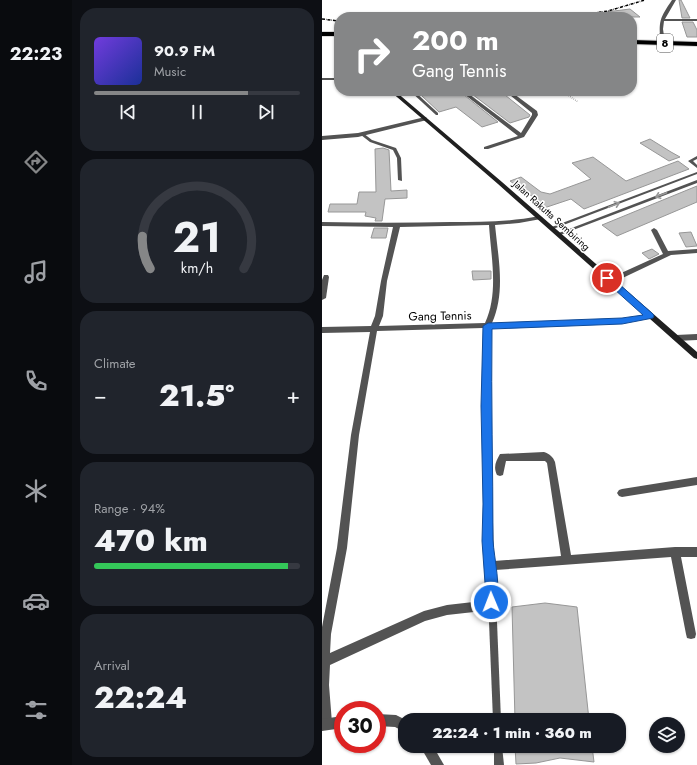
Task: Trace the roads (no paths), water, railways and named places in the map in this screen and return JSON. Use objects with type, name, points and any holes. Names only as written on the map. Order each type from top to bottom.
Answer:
[{"type":"highway","points":[[322,34],[334,34]]},
{"type":"highway","name":"8","points":[[637,42],[697,44]]},
{"type":"main road","name":"Jalan Rakutta Sembiring","points":[[398,96],[697,356]]},
{"type":"street","points":[[663,43],[660,25],[674,0]]},
{"type":"street","points":[[662,20],[697,20]]},
{"type":"street","points":[[322,79],[334,78]]},
{"type":"street","points":[[469,96],[522,136]]},
{"type":"street","points":[[486,148],[522,136],[535,115],[535,112],[514,96]]},
{"type":"street","points":[[322,138],[362,134],[425,119]]},
{"type":"street","points":[[322,224],[397,225],[492,223],[525,221],[540,218]]},
{"type":"street","points":[[323,662],[424,616],[448,610],[488,605],[491,602],[486,406],[488,326],[497,291],[492,223]]},
{"type":"street","points":[[334,723],[324,724],[323,662],[326,634],[343,541],[355,435],[374,329],[379,316],[384,281],[397,225]]},
{"type":"street","points":[[654,230],[667,254]]},
{"type":"street","points":[[610,281],[667,254],[683,251],[697,251]]},
{"type":"street","points":[[322,298],[326,277]]},
{"type":"street","name":"Gang Tennis","points":[[322,330],[622,321],[650,316]]},
{"type":"street","points":[[676,338],[697,337]]},
{"type":"street","points":[[500,472],[500,462],[503,457],[544,456],[548,458],[551,462],[567,561]]},
{"type":"street","points":[[622,493],[697,481]]},
{"type":"street","points":[[675,552],[692,634]]},
{"type":"street","points":[[489,566],[567,561],[610,556],[697,552]]},
{"type":"street","points":[[386,720],[398,722]]},
{"type":"street","points":[[430,753],[438,765]]},
{"type":"lane","points":[[418,96],[438,114]]},
{"type":"lane","points":[[362,134],[371,141],[395,149],[399,158],[400,180]]},
{"type":"lane","points":[[697,157],[690,161],[697,167]]},
{"type":"lane","points":[[551,228],[697,173]]},
{"type":"lane","points":[[558,234],[697,181]]},
{"type":"lane","points":[[595,212],[602,218]]},
{"type":"lane","points":[[493,622],[497,713]]},
{"type":"lane","points":[[498,753],[499,765]]},
{"type":"railway","points":[[601,12],[645,0]]},
{"type":"railway","points":[[322,19],[334,20]]}]
